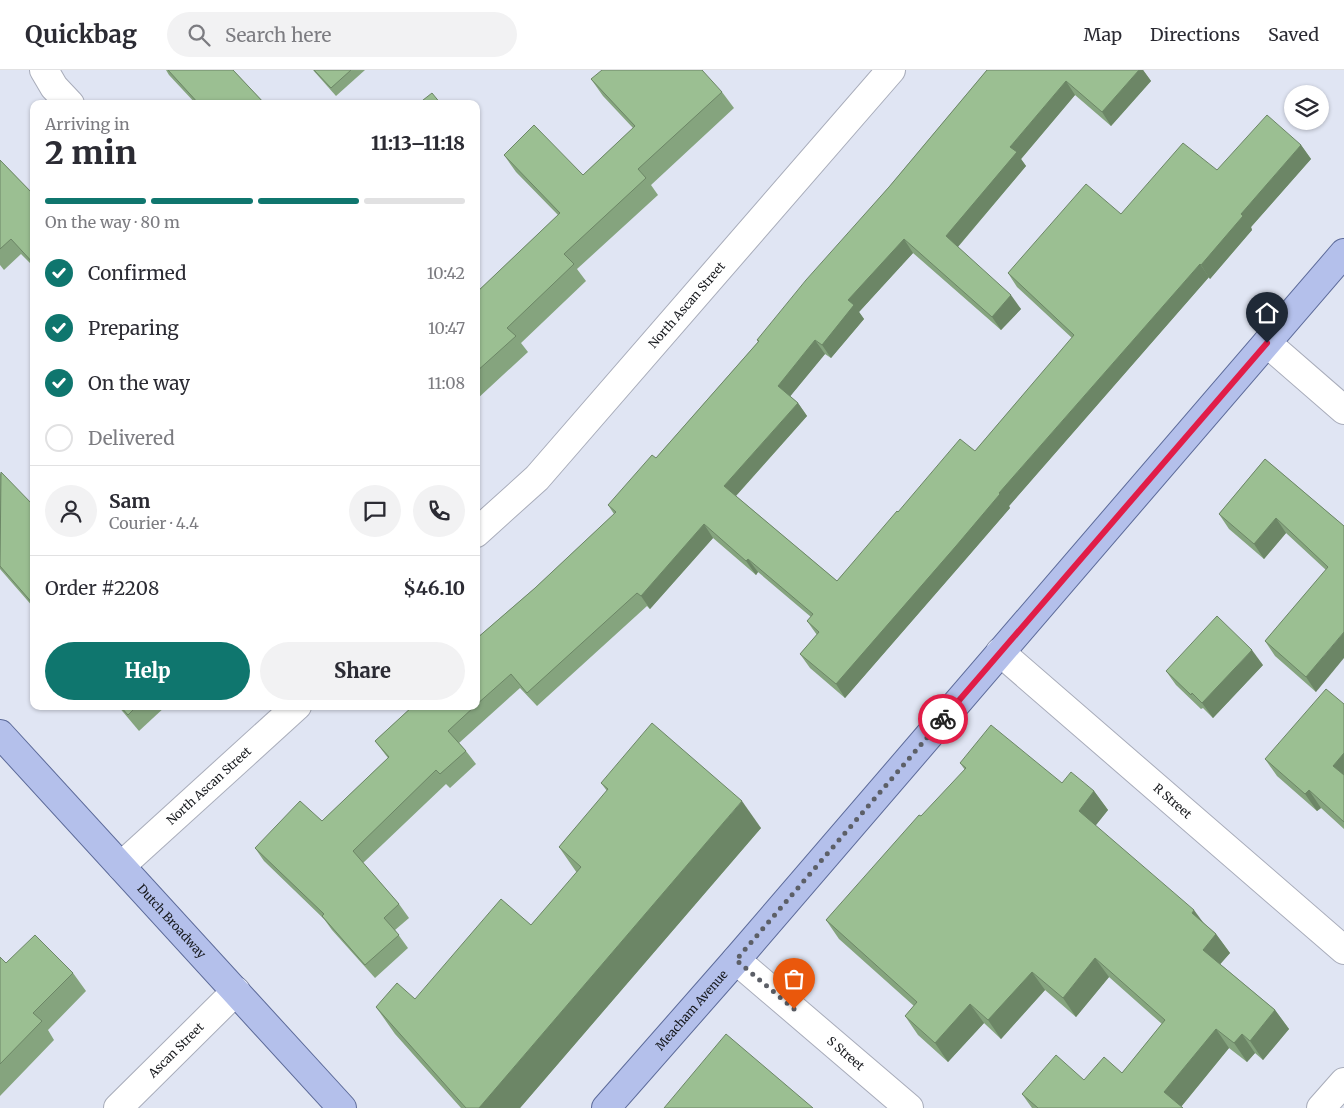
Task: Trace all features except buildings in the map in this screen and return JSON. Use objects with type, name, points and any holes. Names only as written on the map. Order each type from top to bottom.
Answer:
[{"type":"main road","name":"Meacham Avenue","points":[[606,1108],[736,960],[1344,253]]},
{"type":"main road","name":"Dutch Broadway","points":[[0,734],[342,1108]]},
{"type":"street","points":[[44,70],[54,86],[66,100]]},
{"type":"street","name":"North Ascan Street","points":[[480,529],[537,478],[891,70]]},
{"type":"street","points":[[1267,343],[1344,410]]},
{"type":"street","name":"R Street","points":[[1000,652],[1344,950]]},
{"type":"street","name":"North Ascan Street","points":[[121,866],[293,710]]},
{"type":"street","name":"S Street","points":[[736,960],[909,1108]]},
{"type":"street","name":"Ascan Street","points":[[118,1108],[236,991]]},
{"type":"street","points":[[1322,1108],[1344,1082]]},
{"type":"way so far","points":[[794,1009],[736,960],[943,719]]},
{"type":"route","points":[[943,719],[1267,343]]}]
